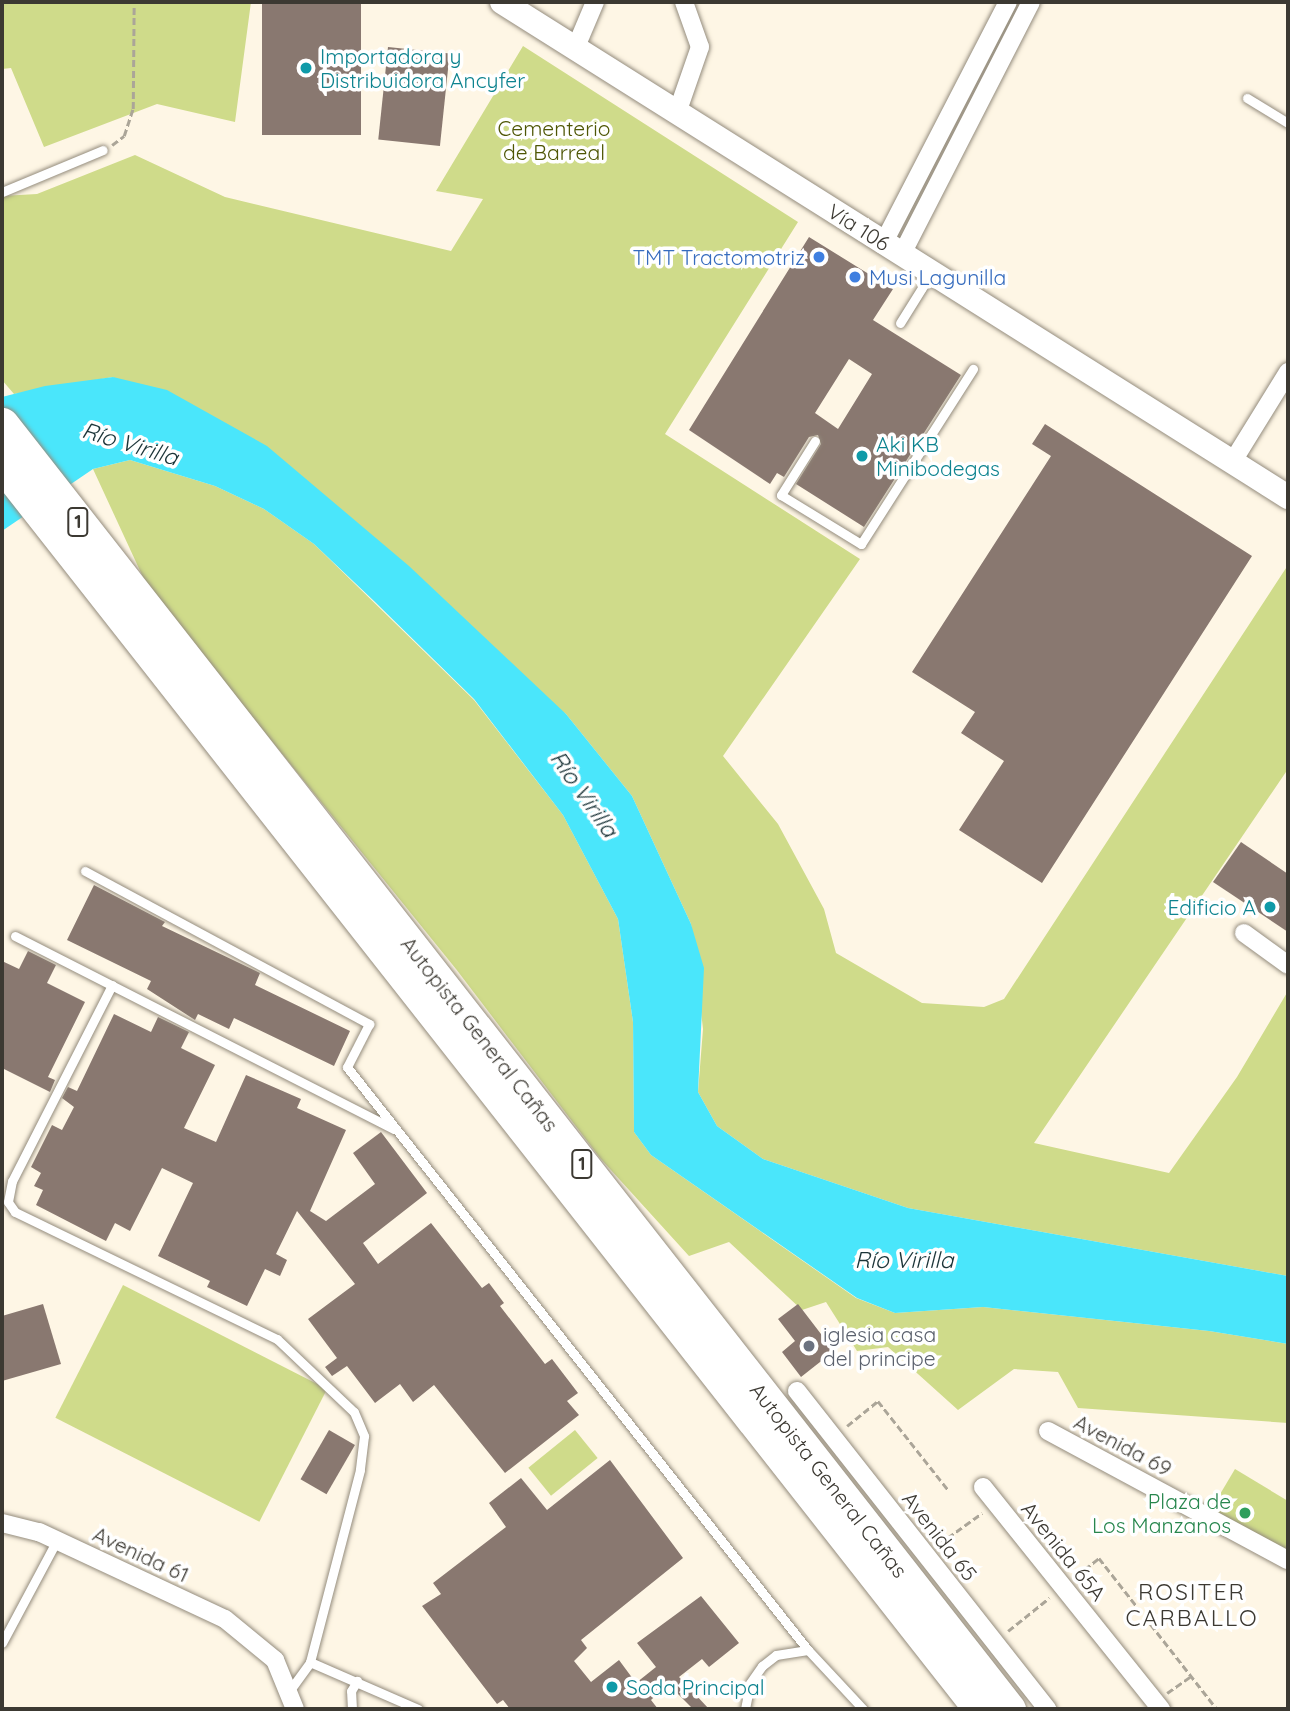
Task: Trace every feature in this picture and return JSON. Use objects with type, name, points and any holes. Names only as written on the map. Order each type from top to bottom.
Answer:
[{"type":"highway","name":"Autopista General Cañas","points":[[2,424],[145,627],[979,1709]]},
{"type":"highway","name":"Autopista General Cañas","points":[[2,464],[145,627],[1009,1709]]},
{"type":"main road","name":"Vía 106","points":[[502,2],[1288,497]]},
{"type":"street","points":[[576,47],[595,2]]},
{"type":"street","points":[[677,113],[699,47],[684,2]]},
{"type":"street","points":[[893,248],[963,88],[1008,2]]},
{"type":"street","points":[[893,248],[982,97],[1031,2]]},
{"type":"street","points":[[963,88],[982,97]]},
{"type":"street","points":[[1233,461],[1288,372]]},
{"type":"street","points":[[1244,933],[1288,965]]},
{"type":"street","name":"Avenida 65","points":[[797,1391],[1048,1709]]},
{"type":"street","name":"Avenida 69","points":[[1048,1431],[1288,1560]]},
{"type":"street","name":"Avenida 65A","points":[[983,1487],[1161,1709]]},
{"type":"street","name":"Avenida 61","points":[[2,1522],[57,1540],[225,1619],[275,1660],[290,1690],[295,1709]]},
{"type":"lane","points":[[1247,98],[1288,123]]},
{"type":"lane","points":[[2,192],[103,150]]},
{"type":"lane","points":[[900,323],[930,273]]},
{"type":"lane","points":[[816,441],[781,495],[861,544],[973,369]]},
{"type":"lane","points":[[85,871],[369,1024],[346,1067],[808,1650],[863,1709]]},
{"type":"lane","points":[[15,936],[399,1131]]},
{"type":"lane","points":[[112,985],[12,1181],[8,1202],[15,1212],[277,1339],[354,1412],[364,1436],[360,1470],[310,1662],[290,1690]]},
{"type":"lane","points":[[2,1643],[57,1540]]},
{"type":"lane","points":[[745,1709],[750,1683],[762,1666],[776,1655],[808,1650]]},
{"type":"lane","points":[[310,1662],[418,1709]]},
{"type":"lane","points":[[352,1709],[351,1691],[357,1681]]},
{"type":"path","points":[[103,150],[124,136],[133,109],[134,2]]},
{"type":"path","points":[[833,1437],[878,1401],[949,1491]]},
{"type":"path","points":[[925,1554],[996,1502]]},
{"type":"path","points":[[994,1641],[1099,1558],[1217,1709]]},
{"type":"green space","points":[[2,2],[251,2],[235,122],[157,104],[44,147],[11,68],[2,69]]},
{"type":"green space","name":"Cementerio de Barreal","points":[[523,46],[798,222],[665,434],[860,559],[723,756],[778,824],[824,909],[836,953],[922,1003],[984,1007],[1004,999],[1288,565],[1288,769],[1034,1143],[1169,1173],[1237,1077],[1288,991],[1288,1276],[908,1208],[763,1159],[717,1126],[698,1092],[703,1029],[691,924],[632,796],[566,714],[113,377],[14,394],[2,380],[2,196],[37,194],[135,155],[225,197],[451,251],[483,199],[436,191]]},
{"type":"green space","points":[[130,460],[215,486],[264,509],[314,544],[474,700],[563,815],[618,919],[633,1022],[634,1132],[651,1155],[856,1298],[895,1313],[983,1307],[1209,1331],[1288,1344],[1288,1423],[1078,1408],[1058,1372],[1014,1369],[958,1410],[888,1347],[857,1351],[826,1302],[802,1310],[729,1242],[689,1256],[600,1158],[456,969],[148,588],[93,469]]},
{"type":"green space","points":[[123,1285],[327,1389],[259,1522],[55,1418]]},
{"type":"green space","points":[[575,1430],[598,1458],[551,1496],[528,1468]]},
{"type":"green space","points":[[1235,1469],[1288,1501],[1288,1555],[1210,1511]]},
{"type":"water","name":"Río Virilla","points":[[113,377],[167,390],[267,446],[409,566],[566,714],[632,796],[691,924],[704,968],[698,1092],[717,1126],[763,1159],[908,1208],[1288,1276],[1288,1344],[1209,1331],[983,1307],[895,1313],[857,1298],[651,1155],[634,1132],[633,1022],[618,919],[563,815],[474,699],[374,601],[314,544],[264,509],[215,486],[130,460],[93,469],[2,531],[2,397],[45,386]]},
{"type":"building","name":"Importadora y Distribuidora Ancyfer","points":[[262,2],[361,2],[361,135],[262,135]]},
{"type":"building","points":[[388,47],[450,53],[440,146],[378,139]]},
{"type":"building","points":[[809,237],[893,289],[873,320],[961,375],[864,527],[796,484],[821,444],[818,435],[809,437],[784,477],[777,473],[770,484],[689,430]],"holes":[[[849,359],[872,374],[838,429],[815,413]]]},
{"type":"building","points":[[1045,424],[1252,556],[1042,883],[959,830],[1004,761],[961,733],[975,712],[912,672],[1051,456],[1032,444]]},
{"type":"building","name":"Edificio A","points":[[1241,842],[1288,874],[1288,932],[1213,882]]},
{"type":"building","points":[[94,885],[165,922],[162,926],[260,973],[255,985],[350,1031],[334,1066],[234,1018],[229,1029],[198,1014],[195,1020],[147,989],[151,981],[67,940]]},
{"type":"building","points":[[28,951],[56,965],[47,983],[85,1002],[48,1077],[55,1080],[50,1092],[2,1068],[2,961],[19,969]]},
{"type":"building","points":[[114,1014],[151,1032],[158,1017],[189,1032],[181,1048],[215,1065],[184,1128],[216,1142],[246,1075],[301,1099],[297,1108],[346,1130],[310,1211],[326,1221],[375,1184],[353,1153],[381,1132],[427,1193],[363,1243],[378,1264],[431,1223],[482,1288],[489,1283],[504,1303],[500,1306],[545,1364],[552,1359],[578,1393],[567,1401],[579,1415],[505,1473],[434,1385],[413,1402],[400,1384],[375,1403],[347,1366],[332,1376],[325,1367],[337,1358],[308,1319],[355,1284],[297,1211],[276,1254],[287,1260],[280,1276],[265,1269],[247,1306],[207,1287],[210,1281],[158,1256],[193,1183],[162,1168],[130,1231],[115,1223],[106,1241],[36,1205],[43,1190],[34,1186],[41,1173],[31,1167],[52,1125],[62,1130],[74,1107],[62,1098],[68,1087],[77,1091]]},
{"type":"building","points":[[43,1304],[61,1364],[2,1381],[2,1316]]},
{"type":"building","name":"iglesia casa del principe","points":[[798,1304],[834,1351],[801,1377],[782,1352],[795,1341],[778,1319]]},
{"type":"building","points":[[329,1430],[355,1445],[326,1494],[300,1479]]},
{"type":"building","points":[[610,1460],[683,1558],[581,1640],[587,1648],[574,1661],[591,1682],[619,1660],[636,1683],[656,1667],[637,1643],[701,1596],[739,1643],[709,1667],[702,1659],[679,1677],[709,1709],[693,1709],[668,1684],[651,1700],[658,1709],[510,1709],[503,1700],[497,1704],[422,1606],[441,1594],[433,1583],[506,1527],[489,1503],[521,1478],[547,1510]]},
{"type":"place","name":"Importadora y Distribuidora Ancyfer","points":[[306,68]]},
{"type":"place","name":"TMT Tractomotriz","points":[[819,257]]},
{"type":"place","name":"Musi Lagunilla","points":[[855,277]]},
{"type":"place","name":"Aki KB Minibodegas","points":[[862,456]]},
{"type":"place","name":"Edificio A","points":[[1270,907]]},
{"type":"place","name":"iglesia casa del principe","points":[[809,1346]]},
{"type":"place","name":"Plaza de Los Manzanos","points":[[1245,1513]]},
{"type":"place","name":"Soda Principal","points":[[612,1687]]},
{"type":"district","name":"ROSITER CARBALLO","points":[[1192,1605]]}]
